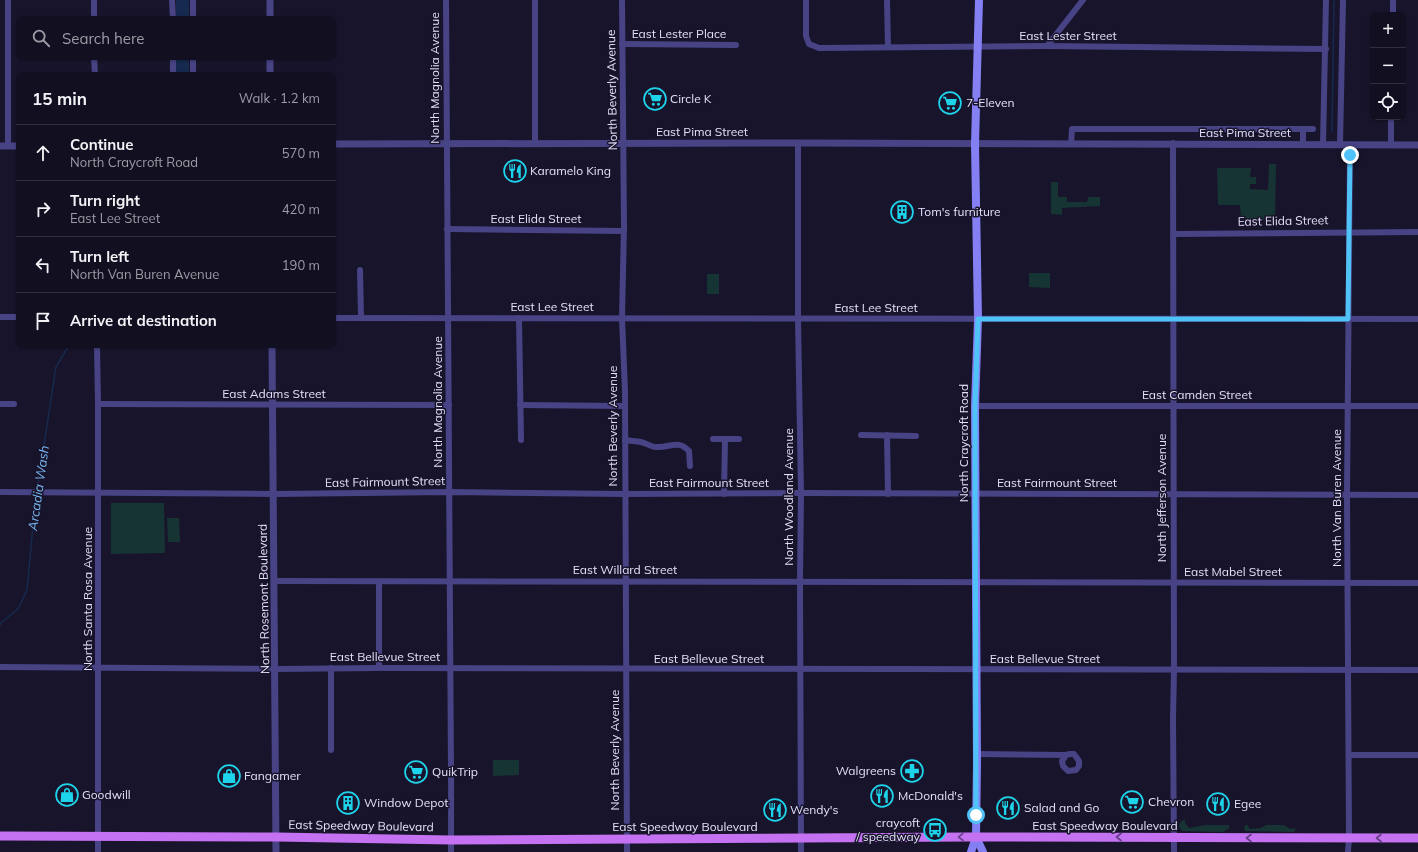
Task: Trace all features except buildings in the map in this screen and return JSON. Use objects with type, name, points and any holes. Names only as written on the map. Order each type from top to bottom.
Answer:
[{"type":"main road","name":"North Craycroft Road","points":[[971,852],[976,837],[977,754],[975,406],[978,319],[975,144],[979,48],[979,0]]},
{"type":"main road","name":"East Speedway Boulevard","points":[[0,836],[276,837],[451,840],[976,837],[1418,838]]},
{"type":"main road","name":"North Craycroft Road","points":[[976,837],[983,852]]},
{"type":"street","points":[[8,0],[8,146]]},
{"type":"street","points":[[94,0],[94,16]]},
{"type":"street","points":[[172,0],[173,16]]},
{"type":"street","points":[[193,0],[193,16]]},
{"type":"street","points":[[270,0],[270,16]]},
{"type":"street","name":"North Magnolia Avenue","points":[[446,0],[446,144],[452,668],[451,852]]},
{"type":"street","points":[[535,0],[535,144]]},
{"type":"street","name":"North Beverly Avenue","points":[[622,0],[624,143],[622,318],[625,440],[627,852]]},
{"type":"street","name":"East Lester Street","points":[[806,0],[806,36],[808,46],[819,48],[979,48],[1047,46],[1326,49]]},
{"type":"street","points":[[887,0],[888,47]]},
{"type":"street","points":[[1047,46],[1083,0]]},
{"type":"street","points":[[1323,145],[1326,0]]},
{"type":"street","points":[[1340,145],[1343,0]]},
{"type":"street","points":[[1393,0],[1393,12]]},
{"type":"street","name":"East Lester Place","points":[[622,44],[736,45]]},
{"type":"street","points":[[94,60],[94,72]]},
{"type":"street","points":[[173,60],[173,72]]},
{"type":"street","points":[[193,60],[193,72]]},
{"type":"street","points":[[270,60],[270,72]]},
{"type":"street","points":[[1391,120],[1391,145]]},
{"type":"street","name":"East Pima Street","points":[[1072,144],[1072,129],[1313,129]]},
{"type":"street","points":[[1303,129],[1303,144]]},
{"type":"street","name":"East Pima Street","points":[[336,144],[798,143],[1418,145]]},
{"type":"street","name":"North Woodland Avenue","points":[[798,143],[802,852]]},
{"type":"street","name":"North Jefferson Avenue","points":[[1173,144],[1174,852]]},
{"type":"street","name":"North Van Buren Avenue","points":[[1348,852],[1347,495],[1350,145]]},
{"type":"street","points":[[0,146],[16,146]]},
{"type":"street","name":"East Elida Street","points":[[447,229],[624,231]]},
{"type":"street","name":"East Elida Street","points":[[1173,234],[1418,232]]},
{"type":"street","points":[[360,270],[361,317]]},
{"type":"street","points":[[0,317],[16,317]]},
{"type":"street","name":"East Lee Street","points":[[336,318],[1418,319]]},
{"type":"street","points":[[519,318],[521,440]]},
{"type":"street","name":"North Santa Rosa Avenue","points":[[97,348],[99,667],[98,852]]},
{"type":"street","name":"North Rosemont Boulevard","points":[[272,348],[276,669],[276,852]]},
{"type":"street","points":[[0,404],[14,404]]},
{"type":"street","name":"East Adams Street","points":[[98,404],[449,405]]},
{"type":"street","points":[[520,405],[624,406]]},
{"type":"street","name":"East Camden Street","points":[[975,406],[1418,406]]},
{"type":"street","points":[[861,435],[916,436]]},
{"type":"street","points":[[887,435],[888,494]]},
{"type":"street","points":[[713,439],[739,439]]},
{"type":"street","points":[[724,494],[725,439]]},
{"type":"street","points":[[625,440],[641,442],[656,447],[670,445],[685,447],[689,451],[690,466]]},
{"type":"street","name":"East Fairmount Street","points":[[0,492],[274,494],[450,492],[625,494],[801,493],[1418,495]]},
{"type":"street","name":"East Willard Street","points":[[275,581],[976,582]]},
{"type":"street","points":[[379,582],[379,668]]},
{"type":"street","name":"East Mabel Street","points":[[976,582],[1418,583]]},
{"type":"street","name":"East Bellevue Street","points":[[0,667],[626,670],[1418,670]]},
{"type":"street","points":[[331,668],[331,750]]},
{"type":"street","points":[[977,754],[1066,755]]},
{"type":"street","points":[[1348,755],[1418,755]]},
{"type":"green space","points":[[1269,164],[1276,164],[1275,220],[1241,219],[1240,205],[1218,205],[1217,168],[1251,168],[1250,177],[1256,177],[1256,184],[1250,184],[1250,189],[1268,190]]},
{"type":"green space","points":[[1051,182],[1058,182],[1058,197],[1067,197],[1067,202],[1087,202],[1088,197],[1100,197],[1100,206],[1062,208],[1062,215],[1051,214]]},
{"type":"green space","points":[[1029,273],[1050,273],[1050,288],[1029,287]]},
{"type":"green space","points":[[707,274],[719,274],[719,294],[707,294]]},
{"type":"green space","points":[[111,503],[164,503],[165,553],[111,554]]},
{"type":"green space","points":[[167,518],[179,518],[180,542],[168,542]]},
{"type":"green space","points":[[493,760],[519,760],[519,775],[493,776]]},
{"type":"green space","points":[[1185,819],[1185,823],[1189,828],[1205,825],[1229,825],[1229,828],[1223,832],[1182,831],[1179,826]]},
{"type":"green space","points":[[1247,825],[1250,829],[1261,828],[1266,825],[1284,825],[1290,829],[1296,828],[1294,832],[1245,831],[1244,826]]},
{"type":"water","points":[[176,0],[189,0],[189,16],[176,16]]},
{"type":"water","points":[[176,60],[189,60],[189,72],[176,72]]},
{"type":"waterway","points":[[1332,131],[1334,0]]},
{"type":"waterway","name":"Arcadia Wash","points":[[37,490],[56,367],[67,348]]},
{"type":"waterway","name":"Arcadia Wash","points":[[0,625],[18,609],[27,590],[36,494]]},
{"type":"place","name":"Circle K","points":[[655,99]]},
{"type":"place","name":"7-Eleven","points":[[950,103]]},
{"type":"place","name":"Karamelo King","points":[[515,171]]},
{"type":"place","name":"Tom's furniture","points":[[902,212]]},
{"type":"place","name":"Walgreens","points":[[912,771]]},
{"type":"place","name":"QuikTrip","points":[[416,772]]},
{"type":"place","name":"Fangamer","points":[[229,776]]},
{"type":"place","name":"Goodwill","points":[[67,795]]},
{"type":"place","name":"McDonald's","points":[[882,796]]},
{"type":"place","name":"Chevron","points":[[1132,802]]},
{"type":"place","name":"Window Depot","points":[[348,803]]},
{"type":"place","name":"Egee","points":[[1218,804]]},
{"type":"place","name":"Salad and Go","points":[[1008,808]]},
{"type":"place","name":"Wendy's","points":[[775,810]]},
{"type":"place","name":"craycoft / speedway","points":[[935,830]]},
{"type":"route","points":[[976,815],[975,406],[978,319],[1348,319],[1350,155]]}]
